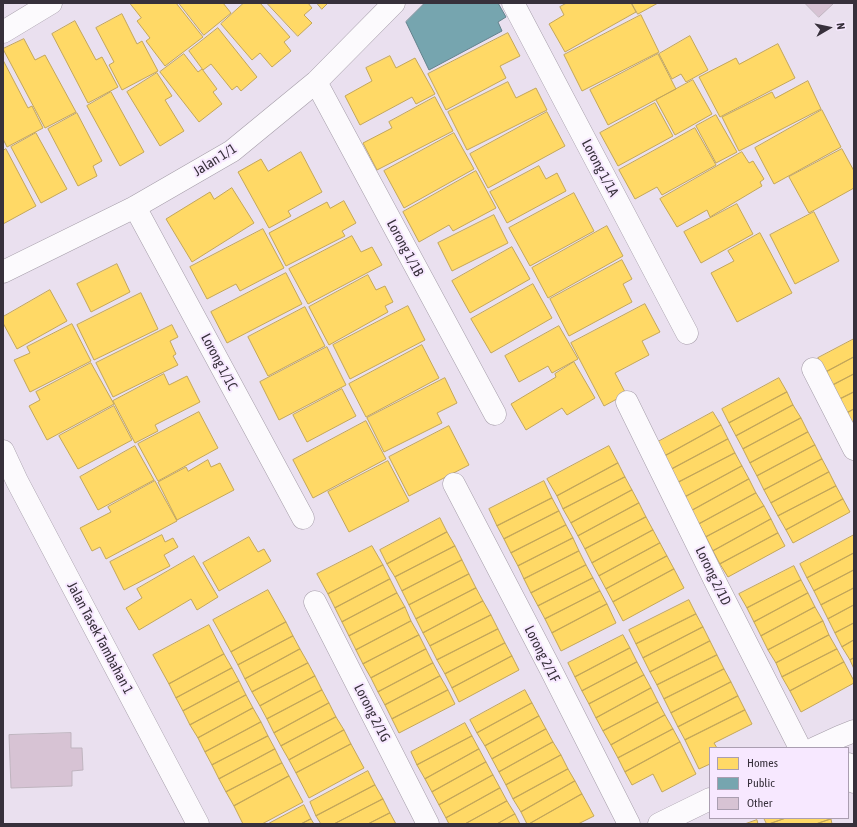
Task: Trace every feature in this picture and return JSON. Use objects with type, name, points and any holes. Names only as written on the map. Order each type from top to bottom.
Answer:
[{"type":"street","points":[[3,32],[51,3]]},
{"type":"street","name":"Jalan 1/1","points":[[3,272],[135,206],[232,151],[316,82],[394,3]]},
{"type":"street","name":"Lorong 1/1A","points":[[513,3],[687,333]]},
{"type":"street","name":"Lorong 1/1B","points":[[316,82],[495,414]]},
{"type":"street","name":"Lorong 1/1C","points":[[135,206],[303,518]]},
{"type":"street","points":[[813,369],[854,449]]},
{"type":"street","name":"Lorong 2/1D","points":[[627,402],[717,585],[799,747]]},
{"type":"street","name":"Jalan Tasek Tambahan 1","points":[[3,451],[17,481],[197,824]]},
{"type":"street","name":"Lorong 2/1F","points":[[454,484],[548,664],[629,824]]},
{"type":"street","name":"Lorong 2/1G","points":[[315,602],[428,824]]},
{"type":"street","points":[[818,747],[845,739]]},
{"type":"street","points":[[849,767],[854,782]]},
{"type":"street","points":[[667,822],[709,800]]},
{"type":"building: Homes","points":[[130,3],[176,3],[203,37],[165,66],[146,41],[150,38],[137,21],[141,18]]},
{"type":"building: Homes","points":[[179,3],[223,3],[231,13],[204,35]]},
{"type":"building: Homes","points":[[244,3],[260,3],[290,37],[284,42],[291,51],[272,67],[260,53],[252,60],[221,24]]},
{"type":"building: Homes","points":[[267,3],[308,3],[312,8],[304,15],[312,23],[298,36]]},
{"type":"building: Homes","points":[[317,3],[328,3],[322,9]]},
{"type":"building: Homes","points":[[567,3],[631,3],[636,12],[565,52],[549,24],[564,15],[560,7]]},
{"type":"building: Homes","points":[[632,3],[658,3],[638,14]]},
{"type":"building: Homes","points":[[122,14],[137,44],[142,41],[158,71],[122,90],[109,65],[114,62],[96,28]]},
{"type":"building: Homes","points":[[641,15],[659,52],[582,91],[564,55]]},
{"type":"building: Homes","points":[[75,21],[96,60],[102,57],[118,87],[88,103],[52,34]]},
{"type":"building: Homes","points":[[218,28],[257,77],[241,91],[237,86],[232,90],[211,64],[203,70],[189,51]]},
{"type":"building: Homes","points":[[508,33],[520,56],[500,66],[506,78],[446,110],[428,74]]},
{"type":"building: Homes","points":[[690,36],[708,70],[686,82],[681,74],[672,79],[659,54]]},
{"type":"building: Homes","points":[[24,39],[35,60],[45,55],[76,112],[45,128],[3,49]]},
{"type":"building: Homes","points":[[778,44],[795,78],[720,117],[699,77],[736,58],[739,64]]},
{"type":"building: Homes","points":[[184,54],[198,72],[202,69],[217,89],[213,92],[222,104],[199,122],[160,72]]},
{"type":"building: Homes","points":[[658,54],[676,89],[608,125],[590,90]]},
{"type":"building: Homes","points":[[390,56],[396,68],[415,58],[435,94],[416,104],[412,97],[360,125],[345,96],[372,81],[366,68]]},
{"type":"building: Homes","points":[[3,60],[28,108],[32,106],[43,128],[7,147],[3,139]]},
{"type":"building: Homes","points":[[157,73],[172,96],[165,100],[184,131],[160,146],[127,92]]},
{"type":"building: Homes","points":[[693,80],[712,114],[675,135],[656,100]]},
{"type":"building: Homes","points":[[808,81],[821,109],[739,151],[722,117],[772,92],[775,98]]},
{"type":"building: Homes","points":[[508,82],[516,98],[536,88],[547,110],[467,150],[448,112]]},
{"type":"building: Homes","points":[[111,92],[144,152],[120,166],[87,106]]},
{"type":"building: Homes","points":[[435,97],[453,131],[377,170],[363,143],[392,128],[389,122]]},
{"type":"building: Homes","points":[[655,103],[673,136],[618,166],[600,133]]},
{"type":"building: Homes","points":[[822,110],[841,147],[774,184],[755,148]]},
{"type":"building: Homes","points":[[547,112],[565,146],[488,188],[470,154]]},
{"type":"building: Homes","points":[[77,113],[102,161],[93,166],[97,176],[78,186],[48,129]]},
{"type":"building: Homes","points":[[716,115],[737,152],[716,163],[696,126]]},
{"type":"building: Homes","points":[[695,128],[716,165],[662,195],[657,187],[635,199],[619,170]]},
{"type":"building: Homes","points":[[36,133],[67,189],[41,203],[11,147]]},
{"type":"building: Homes","points":[[454,133],[474,169],[404,208],[384,171]]},
{"type":"building: Homes","points":[[6,149],[36,206],[3,224],[3,151]]},
{"type":"building: Homes","points":[[842,149],[854,171],[854,188],[809,213],[789,177]]},
{"type":"building: Homes","points":[[301,152],[322,192],[288,211],[291,216],[269,228],[238,172],[261,159],[268,171]]},
{"type":"building: Homes","points":[[742,152],[749,163],[753,161],[764,179],[760,182],[762,186],[710,217],[707,210],[677,227],[660,199]]},
{"type":"building: Homes","points":[[539,166],[546,179],[557,173],[566,191],[507,223],[490,192]]},
{"type":"building: Homes","points":[[476,171],[496,208],[453,231],[449,225],[419,242],[403,212]]},
{"type":"building: Homes","points":[[232,188],[254,223],[192,262],[166,219],[210,192],[214,199]]},
{"type":"building: Homes","points":[[574,193],[594,231],[530,266],[509,228]]},
{"type":"building: Homes","points":[[344,201],[356,223],[342,231],[345,236],[286,266],[269,233],[327,202],[330,208]]},
{"type":"building: Homes","points":[[737,204],[753,234],[701,263],[684,232]]},
{"type":"building: Homes","points":[[814,212],[839,261],[795,284],[770,235]]},
{"type":"building: Homes","points":[[494,215],[508,243],[452,271],[438,243]]},
{"type":"building: Homes","points":[[607,226],[623,256],[548,298],[532,268]]},
{"type":"building: Homes","points":[[263,229],[284,268],[240,291],[236,284],[207,299],[190,267]]},
{"type":"building: Homes","points":[[760,233],[792,293],[737,322],[711,273],[734,261],[728,251]]},
{"type":"building: Homes","points":[[352,236],[361,252],[372,247],[382,265],[308,304],[289,269]]},
{"type":"building: Homes","points":[[512,247],[530,279],[470,313],[452,281]]},
{"type":"building: Homes","points":[[622,260],[632,279],[623,284],[632,302],[569,336],[550,299]]},
{"type":"building: Homes","points":[[117,264],[130,292],[91,312],[77,284]]},
{"type":"building: Homes","points":[[286,273],[302,304],[227,343],[211,312]]},
{"type":"building: Homes","points":[[368,275],[376,290],[385,286],[393,302],[385,306],[388,312],[329,345],[309,307]]},
{"type":"building: Homes","points":[[533,284],[552,318],[491,353],[471,319]]},
{"type":"building: Homes","points":[[50,290],[67,321],[17,349],[3,323],[3,317]]},
{"type":"building: Homes","points":[[141,293],[158,329],[94,360],[77,325]]},
{"type":"building: Homes","points":[[645,304],[660,332],[642,341],[649,355],[615,373],[626,394],[604,406],[571,343]]},
{"type":"building: Homes","points":[[408,306],[425,340],[350,379],[333,345]]},
{"type":"building: Homes","points":[[305,307],[325,346],[268,376],[248,337]]},
{"type":"building: Homes","points":[[72,324],[91,361],[30,392],[14,360],[30,353],[27,347]]},
{"type":"building: Homes","points":[[172,325],[178,337],[170,341],[176,354],[173,356],[178,365],[113,397],[96,363]]},
{"type":"building: Homes","points":[[559,326],[578,359],[552,373],[548,366],[519,382],[505,356]]},
{"type":"building: Homes","points":[[854,339],[854,357],[826,372],[818,358]]},
{"type":"building: Homes","points":[[422,345],[439,378],[366,417],[349,384]]},
{"type":"building: Homes","points":[[327,347],[346,385],[279,420],[260,382]]},
{"type":"building: Homes","points":[[854,357],[854,374],[833,385],[826,372]]},
{"type":"building: Homes","points":[[574,362],[595,398],[567,415],[562,408],[526,430],[511,404],[556,377],[555,374]]},
{"type":"building: Homes","points":[[91,363],[114,404],[47,440],[29,406],[40,400],[36,392]]},
{"type":"building: Homes","points":[[164,374],[169,385],[187,376],[200,402],[155,425],[158,431],[135,443],[113,401]]},
{"type":"building: Homes","points":[[854,374],[854,392],[840,399],[833,385]]},
{"type":"building: Homes","points":[[445,378],[457,403],[437,413],[442,423],[384,452],[367,418]]},
{"type":"building: Homes","points":[[779,378],[787,392],[729,423],[722,409]]},
{"type":"building: Homes","points":[[342,389],[356,416],[307,442],[293,415]]},
{"type":"building: Homes","points":[[787,392],[793,405],[736,436],[729,423]]},
{"type":"building: Homes","points":[[854,392],[854,409],[847,413],[840,399]]},
{"type":"building: Homes","points":[[793,405],[801,418],[743,449],[736,436]]},
{"type":"building: Homes","points":[[114,406],[132,440],[78,469],[59,436]]},
{"type":"building: Homes","points":[[854,409],[854,425],[847,413]]},
{"type":"building: Homes","points":[[199,412],[218,448],[158,481],[138,444]]},
{"type":"building: Homes","points":[[713,412],[721,425],[663,457],[656,443]]},
{"type":"building: Homes","points":[[801,418],[808,432],[750,463],[743,449]]},
{"type":"building: Homes","points":[[366,421],[386,459],[313,498],[293,460]]},
{"type":"building: Homes","points":[[721,425],[728,439],[670,470],[663,457]]},
{"type":"building: Homes","points":[[449,426],[469,465],[409,496],[389,457]]},
{"type":"building: Homes","points":[[808,432],[815,445],[757,476],[750,463]]},
{"type":"building: Homes","points":[[728,439],[735,453],[677,483],[670,470]]},
{"type":"building: Homes","points":[[815,445],[822,459],[764,490],[757,476]]},
{"type":"building: Homes","points":[[135,446],[154,480],[98,510],[80,477]]},
{"type":"building: Homes","points":[[609,446],[618,463],[557,496],[547,479]]},
{"type":"building: Homes","points":[[735,453],[742,466],[685,497],[677,483]]},
{"type":"building: Homes","points":[[822,459],[829,472],[771,503],[764,490]]},
{"type":"building: Homes","points":[[208,460],[211,467],[220,463],[234,490],[177,520],[158,482],[186,467],[188,471]]},
{"type":"building: Homes","points":[[388,461],[409,501],[349,532],[328,492]]},
{"type":"building: Homes","points":[[618,463],[625,477],[563,509],[557,496]]},
{"type":"building: Homes","points":[[742,466],[749,479],[691,511],[685,497]]},
{"type":"building: Homes","points":[[829,472],[836,486],[778,516],[771,503]]},
{"type":"building: Homes","points":[[625,477],[632,490],[571,523],[563,509]]},
{"type":"building: Homes","points":[[749,479],[756,493],[699,524],[691,511]]},
{"type":"building: Homes","points":[[155,481],[177,521],[106,559],[100,547],[92,551],[80,528],[111,512],[108,507]]},
{"type":"building: Homes","points":[[544,481],[552,498],[497,526],[489,509]]},
{"type":"building: Homes","points":[[836,486],[843,499],[786,530],[778,516]]},
{"type":"building: Homes","points":[[632,490],[639,503],[578,536],[571,523]]},
{"type":"building: Homes","points":[[756,493],[764,506],[706,537],[699,524]]},
{"type":"building: Homes","points":[[552,498],[559,511],[504,539],[497,526]]},
{"type":"building: Homes","points":[[843,499],[850,512],[793,543],[786,530]]},
{"type":"building: Homes","points":[[639,503],[646,517],[585,549],[578,536]]},
{"type":"building: Homes","points":[[764,506],[771,519],[713,551],[706,537]]},
{"type":"building: Homes","points":[[559,511],[566,525],[511,553],[504,539]]},
{"type":"building: Homes","points":[[646,517],[653,530],[592,563],[585,549]]},
{"type":"building: Homes","points":[[440,518],[447,532],[387,564],[380,550]]},
{"type":"building: Homes","points":[[771,519],[778,533],[720,564],[713,551]]},
{"type":"building: Homes","points":[[566,525],[573,538],[518,566],[511,553]]},
{"type":"building: Homes","points":[[653,530],[660,543],[599,576],[592,563]]},
{"type":"building: Homes","points":[[447,532],[455,546],[395,577],[387,564]]},
{"type":"building: Homes","points":[[778,533],[785,546],[728,577],[720,564]]},
{"type":"building: Homes","points":[[162,535],[165,542],[173,538],[178,547],[164,555],[170,566],[124,590],[110,562]]},
{"type":"building: Homes","points":[[854,535],[854,553],[807,578],[800,564]]},
{"type":"building: Homes","points":[[249,537],[258,552],[264,549],[271,561],[219,591],[203,563]]},
{"type":"building: Homes","points":[[573,538],[579,551],[524,579],[518,566]]},
{"type":"building: Homes","points":[[660,543],[667,556],[606,589],[599,576]]},
{"type":"building: Homes","points":[[372,546],[383,565],[328,594],[317,574]]},
{"type":"building: Homes","points":[[455,546],[462,560],[402,591],[395,577]]},
{"type":"building: Homes","points":[[579,551],[586,565],[531,593],[524,579]]},
{"type":"building: Homes","points":[[854,553],[854,570],[814,591],[807,578]]},
{"type":"building: Homes","points":[[194,556],[218,597],[197,610],[191,599],[139,630],[126,608],[142,598],[137,589]]},
{"type":"building: Homes","points":[[667,556],[674,569],[613,602],[606,589]]},
{"type":"building: Homes","points":[[462,560],[469,574],[409,605],[402,591]]},
{"type":"building: Homes","points":[[383,565],[390,579],[335,608],[328,594]]},
{"type":"building: Homes","points":[[586,565],[593,578],[538,606],[531,593]]},
{"type":"building: Homes","points":[[794,566],[801,580],[747,608],[739,594]]},
{"type":"building: Homes","points":[[674,569],[684,588],[623,621],[613,602]]},
{"type":"building: Homes","points":[[854,570],[854,588],[821,605],[814,591]]},
{"type":"building: Homes","points":[[469,574],[476,588],[416,619],[409,605]]},
{"type":"building: Homes","points":[[593,578],[600,591],[545,619],[538,606]]},
{"type":"building: Homes","points":[[390,579],[397,593],[342,622],[335,608]]},
{"type":"building: Homes","points":[[801,580],[808,593],[754,622],[747,608]]},
{"type":"building: Homes","points":[[476,588],[483,601],[423,633],[416,619]]},
{"type":"building: Homes","points":[[854,588],[854,605],[828,619],[821,605]]},
{"type":"building: Homes","points":[[268,590],[286,622],[231,652],[213,620]]},
{"type":"building: Homes","points":[[600,591],[607,604],[552,633],[545,619]]},
{"type":"building: Homes","points":[[397,593],[405,607],[349,636],[342,622]]},
{"type":"building: Homes","points":[[808,593],[815,607],[761,636],[754,622]]},
{"type":"building: Homes","points":[[689,600],[696,614],[636,644],[629,630]]},
{"type":"building: Homes","points":[[483,601],[491,615],[430,646],[423,633]]},
{"type":"building: Homes","points":[[607,604],[616,623],[561,651],[552,633]]},
{"type":"building: Homes","points":[[854,605],[854,623],[835,633],[828,619]]},
{"type":"building: Homes","points":[[405,607],[411,621],[356,650],[349,636]]},
{"type":"building: Homes","points":[[815,607],[823,621],[768,650],[761,636]]},
{"type":"building: Homes","points":[[696,614],[703,627],[643,658],[636,644]]},
{"type":"building: Homes","points":[[491,615],[498,629],[437,660],[430,646]]},
{"type":"building: Homes","points":[[411,621],[419,635],[363,664],[356,650]]},
{"type":"building: Homes","points":[[823,621],[829,635],[776,663],[768,650]]},
{"type":"building: Homes","points":[[286,622],[293,636],[238,665],[231,652]]},
{"type":"building: Homes","points":[[854,623],[854,640],[842,647],[835,633]]},
{"type":"building: Homes","points":[[209,625],[224,654],[169,684],[153,655]]},
{"type":"building: Homes","points":[[703,627],[710,641],[650,672],[643,658]]},
{"type":"building: Homes","points":[[498,629],[505,643],[445,674],[437,660]]},
{"type":"building: Homes","points":[[419,635],[426,649],[371,678],[363,664]]},
{"type":"building: Homes","points":[[623,635],[630,648],[575,677],[568,663]]},
{"type":"building: Homes","points":[[829,635],[837,649],[782,677],[776,663]]},
{"type":"building: Homes","points":[[293,636],[300,649],[245,679],[238,665]]},
{"type":"building: Homes","points":[[854,640],[854,658],[850,660],[842,647]]},
{"type":"building: Homes","points":[[710,641],[717,655],[657,685],[650,672]]},
{"type":"building: Homes","points":[[505,643],[512,656],[452,688],[445,674]]},
{"type":"building: Homes","points":[[630,648],[637,662],[582,691],[575,677]]},
{"type":"building: Homes","points":[[300,649],[308,663],[252,692],[245,679]]},
{"type":"building: Homes","points":[[426,649],[433,663],[378,692],[371,678]]},
{"type":"building: Homes","points":[[837,649],[844,662],[790,691],[782,677]]},
{"type":"building: Homes","points":[[224,654],[232,668],[176,698],[169,684]]},
{"type":"building: Homes","points":[[717,655],[724,669],[664,699],[657,685]]},
{"type":"building: Homes","points":[[512,656],[519,670],[459,702],[452,688]]},
{"type":"building: Homes","points":[[854,658],[854,669],[850,660]]},
{"type":"building: Homes","points":[[637,662],[644,675],[589,704],[582,691]]},
{"type":"building: Homes","points":[[844,662],[854,683],[801,712],[790,691]]},
{"type":"building: Homes","points":[[308,663],[315,676],[260,706],[252,692]]},
{"type":"building: Homes","points":[[433,663],[440,676],[385,705],[378,692]]},
{"type":"building: Homes","points":[[232,668],[239,681],[183,711],[176,698]]},
{"type":"building: Homes","points":[[724,669],[731,682],[671,713],[664,699]]},
{"type":"building: Homes","points":[[644,675],[651,688],[596,718],[589,704]]},
{"type":"building: Homes","points":[[315,676],[322,690],[267,719],[260,706]]},
{"type":"building: Homes","points":[[440,676],[448,690],[392,719],[385,705]]},
{"type":"building: Homes","points":[[239,681],[246,695],[190,725],[183,711]]},
{"type":"building: Homes","points":[[731,682],[738,696],[678,727],[671,713]]},
{"type":"building: Homes","points":[[651,688],[658,702],[603,731],[596,718]]},
{"type":"building: Homes","points":[[322,690],[329,703],[274,733],[267,719]]},
{"type":"building: Homes","points":[[448,690],[455,704],[399,733],[392,719]]},
{"type":"building: Homes","points":[[525,690],[532,703],[477,733],[470,720]]},
{"type":"building: Homes","points":[[246,695],[253,708],[198,738],[190,725]]},
{"type":"building: Homes","points":[[738,696],[745,710],[685,740],[678,727]]},
{"type":"building: Homes","points":[[658,702],[665,715],[611,745],[603,731]]},
{"type":"building: Homes","points":[[329,703],[336,717],[281,746],[274,733]]},
{"type":"building: Homes","points":[[532,703],[539,716],[485,746],[477,733]]},
{"type":"building: Homes","points":[[253,708],[261,722],[205,752],[198,738]]},
{"type":"building: Homes","points":[[745,710],[752,724],[714,743],[716,747],[709,747],[709,764],[699,769],[685,740]]},
{"type":"building: Homes","points":[[665,715],[673,729],[618,758],[611,745]]},
{"type":"building: Homes","points":[[539,716],[546,729],[492,759],[485,746]]},
{"type":"building: Homes","points":[[336,717],[344,730],[289,760],[281,746]]},
{"type":"building: Homes","points":[[261,722],[268,736],[212,765],[205,752]]},
{"type":"building: Homes","points":[[465,723],[472,736],[417,765],[411,752]]},
{"type":"building: Homes","points":[[546,729],[553,742],[499,772],[492,759]]},
{"type":"building: Homes","points":[[673,729],[680,742],[625,772],[618,758]]},
{"type":"building: Homes","points":[[344,730],[351,744],[296,773],[289,760]]},
{"type":"building: Homes","points":[[268,736],[275,749],[219,779],[212,765]]},
{"type":"building: Homes","points":[[472,736],[479,749],[425,779],[417,765]]},
{"type":"building: Homes","points":[[553,742],[561,755],[506,785],[499,772]]},
{"type":"building: Homes","points":[[680,742],[696,774],[662,792],[653,774],[632,785],[625,772]]},
{"type":"building: Homes","points":[[351,744],[364,768],[309,798],[296,773]]},
{"type":"building: Homes","points":[[275,749],[282,763],[226,792],[219,779]]},
{"type":"building: Homes","points":[[479,749],[486,762],[432,792],[425,779]]},
{"type":"building: Homes","points":[[561,755],[568,769],[513,799],[506,785]]},
{"type":"building: Homes","points":[[486,762],[493,775],[439,805],[432,792]]},
{"type":"building: Homes","points":[[282,763],[289,776],[234,806],[226,792]]},
{"type":"building: Homes","points":[[568,769],[575,781],[521,812],[513,799]]},
{"type":"building: Homes","points":[[368,771],[375,785],[316,816],[310,802]]},
{"type":"building: Homes","points":[[493,775],[500,788],[446,818],[439,805]]},
{"type":"building: Homes","points":[[289,776],[303,802],[262,824],[243,824],[234,806]]},
{"type":"building: Homes","points":[[575,781],[582,794],[527,824],[521,812]]},
{"type":"building: Homes","points":[[375,785],[383,799],[334,824],[321,824],[316,816]]},
{"type":"building: Homes","points":[[500,788],[507,801],[465,824],[449,824],[446,818]]},
{"type":"building: Homes","points":[[582,794],[594,816],[578,824],[529,824]]},
{"type":"building: Homes","points":[[383,799],[390,813],[368,824],[334,824]]},
{"type":"building: Homes","points":[[507,801],[515,814],[497,824],[465,824]]},
{"type":"building: Homes","points":[[304,805],[311,819],[301,824],[268,824]]},
{"type":"building: Homes","points":[[390,813],[396,824],[368,824]]},
{"type":"building: Homes","points":[[515,814],[520,824],[497,824]]},
{"type":"building: Homes","points":[[311,819],[314,824],[301,824]]},
{"type":"building: Homes","points":[[764,819],[783,819],[769,824],[767,824]]},
{"type":"building: Homes","points":[[783,819],[831,819],[816,824],[769,824]]},
{"type":"building: Homes","points":[[831,819],[832,824],[816,824]]},
{"type":"building: Homes","points":[[757,820],[758,824],[745,824]]},
{"type":"building: Public","points":[[425,3],[498,3],[506,17],[498,22],[502,31],[429,70],[406,22]]},
{"type":"building: Other","points":[[805,3],[834,3],[819,17]]},
{"type":"building: Other","points":[[71,733],[71,748],[82,748],[83,770],[72,771],[72,786],[11,788],[9,735]]}]
